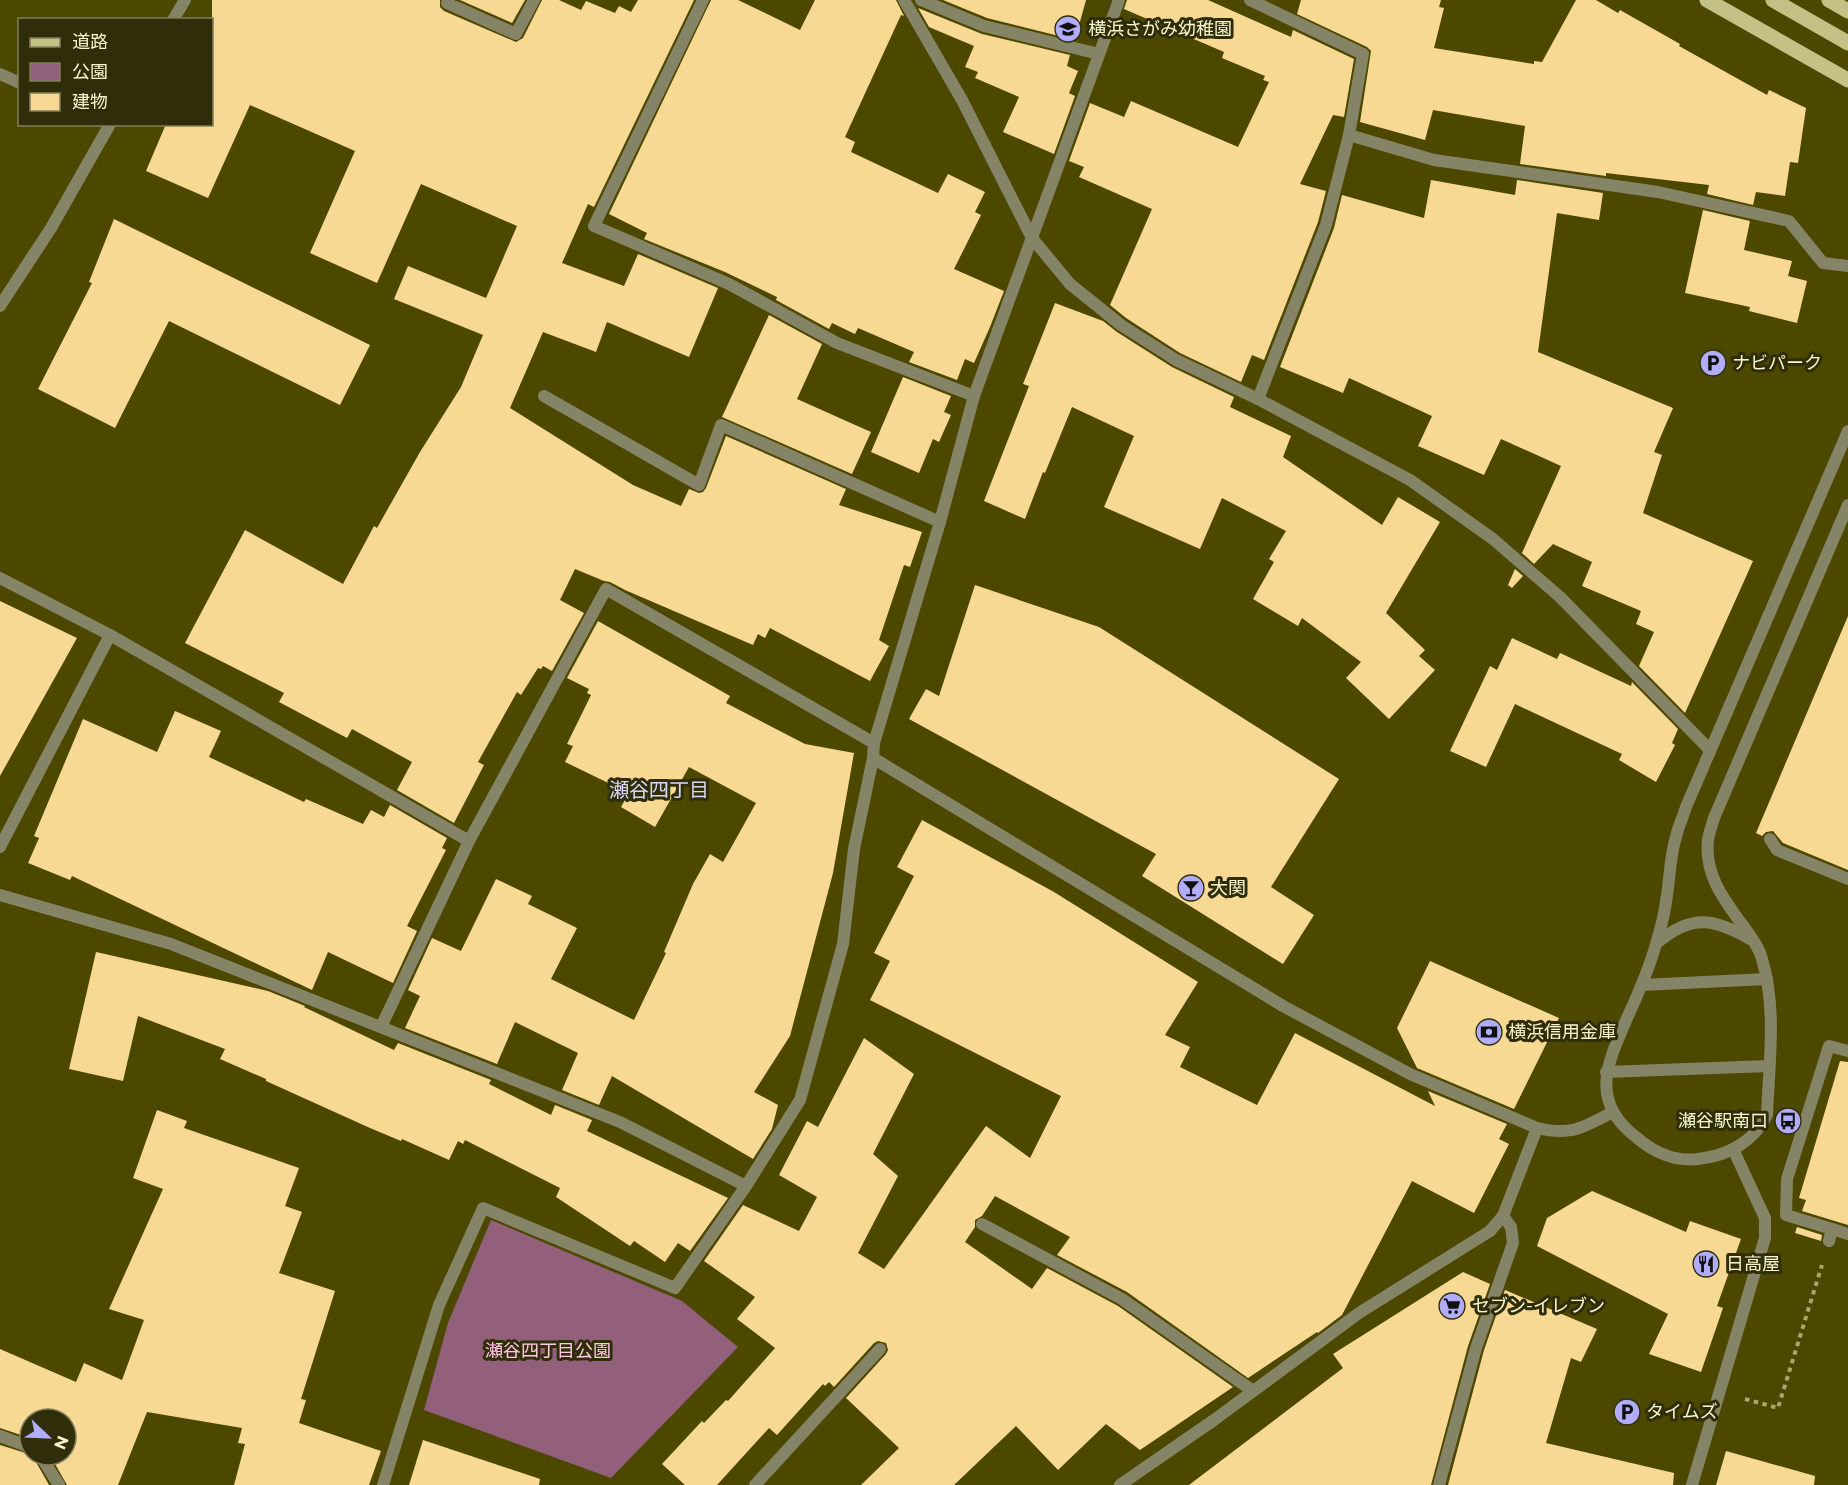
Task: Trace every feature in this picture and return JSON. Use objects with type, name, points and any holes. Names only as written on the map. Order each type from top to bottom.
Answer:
[{"type":"main road","points":[[1707,0],[1848,80]]},
{"type":"main road","points":[[1773,0],[1848,43]]},
{"type":"main road","points":[[1829,0],[1848,11]]},
{"type":"street","points":[[174,18],[185,0]]},
{"type":"street","points":[[449,0],[447,3],[516,34],[534,0]]},
{"type":"street","points":[[703,0],[594,226],[729,284],[837,343],[974,396]]},
{"type":"street","points":[[904,0],[962,100],[1032,238],[1070,285],[1121,325],[1176,360],[1258,399],[1410,480],[1493,538],[1560,597],[1710,750]]},
{"type":"street","points":[[921,0],[984,26],[1099,54]]},
{"type":"street","points":[[383,1485],[440,1305],[483,1208],[675,1288],[746,1186],[800,1100],[843,944],[854,849],[874,743],[940,522],[974,396],[1119,0]]},
{"type":"street","points":[[1250,0],[1363,54],[1349,135],[1326,225],[1258,399]]},
{"type":"street","points":[[0,74],[18,82]]},
{"type":"street","points":[[0,306],[51,228],[107,126]]},
{"type":"street","points":[[1349,135],[1434,160],[1658,192],[1789,221],[1824,263],[1848,266]]},
{"type":"street","points":[[544,396],[699,485],[721,425],[940,522]]},
{"type":"street","points":[[1848,431],[1710,750],[1676,837],[1656,944],[1642,985],[1606,1072],[1606,1094],[1613,1112],[1623,1127],[1661,1154],[1687,1160],[1706,1158],[1733,1149],[1748,1140],[1761,1127],[1767,1115],[1771,1004],[1767,980],[1761,956],[1754,941],[1725,901],[1714,880],[1708,861],[1708,840],[1714,818],[1848,505]]},
{"type":"street","points":[[0,578],[110,635],[469,841]]},
{"type":"street","points":[[381,1027],[469,841],[606,589],[874,743]]},
{"type":"street","points":[[0,847],[110,635]]},
{"type":"street","points":[[873,758],[1282,1006],[1410,1074],[1537,1128],[1553,1132],[1582,1129],[1613,1112]]},
{"type":"street","points":[[1770,839],[1777,850],[1848,879]]},
{"type":"street","points":[[0,895],[171,944],[620,1122],[746,1186]]},
{"type":"street","points":[[1656,944],[1682,926],[1700,922],[1719,923],[1754,941]]},
{"type":"street","points":[[1642,985],[1767,980]]},
{"type":"street","points":[[1848,1051],[1829,1046],[1791,1180],[1786,1215],[1830,1235],[1848,1234]]},
{"type":"street","points":[[1606,1072],[1769,1066]]},
{"type":"street","points":[[1120,1485],[1214,1420],[1359,1313],[1491,1231],[1503,1216],[1537,1128]]},
{"type":"street","points":[[1692,1485],[1765,1238],[1765,1218],[1733,1149]]},
{"type":"street","points":[[1439,1485],[1476,1348],[1514,1243],[1510,1227],[1503,1216]]},
{"type":"street","points":[[982,1224],[1122,1299],[1253,1391]]},
{"type":"street","points":[[755,1485],[880,1349]]},
{"type":"street","points":[[0,1436],[18,1443]]},
{"type":"street","points":[[48,1467],[59,1485]]},
{"type":"path","points":[[1720,1392],[1778,1408],[1830,1235]]},
{"type":"green space","name":"瀬谷四丁目公園","points":[[491,1220],[682,1301],[738,1347],[611,1478],[424,1410],[448,1323]]},
{"type":"building","points":[[212,0],[440,0],[440,7],[444,11],[516,42],[523,38],[542,0],[559,0],[581,10],[586,1],[615,13],[619,6],[631,12],[638,0],[694,0],[594,207],[588,204],[562,263],[624,286],[638,254],[718,288],[689,357],[607,322],[596,352],[543,332],[510,408],[633,485],[681,506],[689,489],[699,493],[706,488],[726,436],[846,489],[839,505],[922,532],[910,567],[904,565],[879,640],[889,646],[870,681],[770,628],[765,638],[758,634],[753,645],[575,569],[560,600],[584,613],[552,671],[543,666],[541,669],[538,668],[521,695],[517,692],[478,762],[484,765],[454,823],[397,790],[412,762],[352,729],[347,738],[279,702],[284,693],[185,643],[245,530],[343,584],[374,526],[377,528],[420,452],[461,387],[483,335],[394,299],[408,266],[486,298],[517,226],[421,184],[377,283],[310,253],[355,151],[250,105],[208,198],[146,171],[165,126],[213,126]]},
{"type":"building","points":[[460,0],[525,0],[512,23]]},
{"type":"building","points":[[711,0],[738,0],[800,30],[815,0],[896,0],[904,16],[901,15],[845,137],[855,142],[851,152],[938,193],[948,174],[985,192],[975,212],[981,215],[954,269],[1004,291],[974,363],[965,359],[957,380],[909,362],[914,352],[858,328],[855,334],[832,323],[829,329],[776,300],[777,297],[725,272],[644,239],[647,233],[609,214]]},
{"type":"building","name":"横浜さがみ幼稚園","points":[[943,0],[1086,0],[1075,40],[987,18]]},
{"type":"building","points":[[1127,0],[1208,0],[1291,37],[1293,30],[1354,59],[1344,117],[1333,115],[1300,184],[1326,191],[1318,222],[1264,360],[1252,355],[1241,382],[1180,353],[1110,305],[1152,209],[1079,177],[1084,167],[1069,161],[1090,103],[1124,117],[1131,101],[1238,147],[1269,82],[1263,80],[1265,76],[1222,58],[1224,52],[1124,9]]},
{"type":"building","points":[[1301,0],[1441,0],[1439,7],[1444,8],[1434,48],[1534,64],[1534,61],[1542,62],[1576,0],[1596,0],[1618,13],[1620,10],[1767,95],[1769,90],[1806,108],[1798,163],[1790,162],[1785,196],[1756,192],[1753,205],[1707,194],[1709,185],[1606,173],[1606,176],[1520,164],[1525,126],[1433,110],[1425,140],[1360,122],[1371,51],[1297,14]]},
{"type":"building","points":[[918,8],[982,34],[1070,55],[1067,66],[1078,71],[1069,93],[1075,96],[1054,154],[1003,132],[1019,97],[975,78],[978,72],[965,67],[974,46],[929,27]]},
{"type":"building","points":[[1431,180],[1515,195],[1517,180],[1603,193],[1599,220],[1557,213],[1538,352],[1673,408],[1654,452],[1662,455],[1643,513],[1753,561],[1685,713],[1639,666],[1654,632],[1636,624],[1641,611],[1582,586],[1592,562],[1553,544],[1534,564],[1522,553],[1561,466],[1501,439],[1484,475],[1418,446],[1432,416],[1349,378],[1343,393],[1280,367],[1334,228],[1342,195],[1424,218]]},
{"type":"building","points":[[1703,210],[1750,221],[1744,250],[1792,261],[1788,276],[1807,281],[1797,323],[1749,311],[1750,307],[1685,293]]},
{"type":"building","points":[[114,219],[370,345],[340,405],[169,321],[115,428],[38,389],[92,283],[89,282]]},
{"type":"building","points":[[1055,303],[1103,321],[1172,367],[1234,397],[1230,407],[1291,436],[1283,457],[1382,525],[1398,497],[1440,522],[1386,613],[1425,650],[1419,656],[1435,670],[1389,719],[1346,678],[1361,662],[1302,618],[1298,626],[1253,599],[1274,562],[1269,559],[1286,531],[1222,498],[1200,549],[1104,507],[1134,436],[1072,407],[1025,519],[984,501],[1029,386],[1023,384]]},
{"type":"building","points":[[769,315],[822,344],[797,399],[871,432],[852,474],[722,417]]},
{"type":"building","points":[[903,377],[951,396],[944,412],[951,415],[939,442],[933,439],[919,473],[871,452]]},
{"type":"building","points":[[1515,569],[1523,576],[1512,588],[1508,585]]},
{"type":"building","points":[[975,585],[1099,627],[1339,779],[1271,887],[1314,915],[1283,964],[1142,876],[1156,854],[909,719],[926,689],[939,696]]},
{"type":"building","points":[[0,601],[77,638],[0,776]]},
{"type":"building","points":[[1848,616],[1848,870],[1783,843],[1773,831],[1766,832],[1762,836],[1756,833]]},
{"type":"building","points":[[598,621],[730,696],[726,703],[805,744],[854,753],[833,873],[790,1036],[754,1092],[778,1105],[772,1129],[753,1159],[612,1076],[599,1105],[562,1090],[578,1053],[515,1022],[497,1064],[405,1028],[420,996],[408,990],[432,938],[461,951],[496,879],[532,896],[528,904],[577,928],[551,979],[634,1020],[666,953],[664,952],[693,884],[710,854],[723,862],[756,803],[689,767],[655,827],[621,807],[629,793],[565,762],[573,746],[567,744],[591,695],[587,693],[589,689],[567,678]]},
{"type":"building","points":[[1512,638],[1557,659],[1560,653],[1631,686],[1632,682],[1678,729],[1672,743],[1675,745],[1656,782],[1619,760],[1622,754],[1515,704],[1486,767],[1450,751],[1490,666],[1497,670]]},
{"type":"building","points":[[175,711],[221,731],[209,757],[304,802],[306,799],[363,824],[371,810],[384,817],[390,805],[447,838],[442,848],[446,850],[407,926],[417,931],[393,983],[328,952],[312,990],[72,876],[70,880],[28,863],[39,838],[34,836],[83,719],[157,752]]},
{"type":"building","points":[[922,820],[1054,892],[1198,982],[1165,1035],[1190,1047],[1180,1067],[1257,1105],[1295,1033],[1435,1106],[1428,1091],[1507,1124],[1499,1139],[1509,1144],[1474,1213],[1412,1181],[1342,1315],[1248,1378],[1127,1292],[1057,1255],[1070,1237],[995,1196],[982,1216],[975,1220],[975,1227],[965,1242],[1032,1289],[1047,1268],[1118,1306],[1233,1387],[1140,1450],[1106,1424],[1058,1470],[1016,1426],[954,1485],[861,1485],[899,1448],[846,1398],[886,1354],[888,1350],[886,1343],[878,1341],[834,1387],[829,1382],[825,1386],[823,1384],[777,1435],[769,1428],[717,1485],[685,1485],[662,1464],[702,1421],[704,1423],[726,1400],[728,1401],[775,1348],[737,1319],[755,1297],[704,1261],[743,1205],[799,1231],[817,1197],[779,1175],[807,1121],[818,1127],[864,1038],[914,1074],[873,1154],[898,1176],[858,1253],[884,1269],[986,1126],[1030,1158],[1061,1096],[870,1000],[890,961],[874,953],[914,876],[897,867]]},
{"type":"building","points":[[96,952],[268,991],[305,1006],[394,1050],[398,1043],[491,1080],[489,1084],[551,1115],[555,1105],[592,1120],[587,1131],[728,1198],[690,1251],[678,1243],[665,1262],[634,1241],[630,1246],[556,1197],[560,1188],[465,1140],[463,1144],[458,1141],[449,1160],[402,1139],[401,1141],[370,1128],[220,1059],[225,1049],[138,1016],[123,1081],[69,1069]]},
{"type":"building","points":[[1430,961],[1559,1018],[1514,1109],[1417,1068],[1397,1028]]},
{"type":"building","points":[[1840,1061],[1848,1062],[1848,1225],[1802,1211],[1806,1200],[1799,1198]]},
{"type":"building","points":[[157,1110],[187,1121],[184,1128],[299,1168],[285,1206],[302,1212],[279,1273],[335,1291],[301,1399],[306,1400],[299,1423],[381,1451],[369,1485],[234,1485],[245,1444],[238,1443],[242,1428],[147,1412],[118,1485],[67,1485],[57,1467],[78,1467],[78,1407],[18,1407],[18,1434],[0,1428],[0,1349],[76,1382],[84,1363],[122,1380],[144,1320],[109,1309],[163,1189],[133,1178]]},
{"type":"building","points":[[1592,1191],[1686,1232],[1690,1221],[1741,1239],[1717,1306],[1723,1308],[1701,1372],[1649,1354],[1668,1314],[1537,1246],[1547,1218]]},
{"type":"building","points":[[1797,1227],[1822,1235],[1821,1241],[1795,1233]]},
{"type":"building","points":[[1463,1272],[1490,1284],[1468,1346],[1431,1485],[1189,1485],[1343,1368],[1333,1354]]},
{"type":"building","points":[[1505,1290],[1597,1329],[1581,1362],[1571,1358],[1546,1443],[1674,1473],[1673,1485],[1448,1485],[1484,1350]]},
{"type":"building","points":[[423,1440],[540,1479],[539,1485],[409,1485]]},
{"type":"building","points":[[0,1445],[18,1451],[18,1467],[39,1467],[49,1485],[0,1485]]},
{"type":"building","points":[[1726,1451],[1815,1476],[1814,1485],[1716,1485]]},
{"type":"place","name":"横浜さがみ幼稚園","points":[[1068,29]]},
{"type":"place","name":"ナビパーク","points":[[1713,363]]},
{"type":"place","name":"大関","points":[[1191,888]]},
{"type":"place","name":"横浜信用金庫","points":[[1489,1032]]},
{"type":"place","name":"瀬谷駅南口","points":[[1788,1121]]},
{"type":"place","name":"日高屋","points":[[1706,1264]]},
{"type":"place","name":"セブン-イレブン","points":[[1452,1306]]},
{"type":"place","name":"タイムズ","points":[[1627,1412]]},
{"type":"district","name":"瀬谷四丁目","points":[[659,790]]}]
